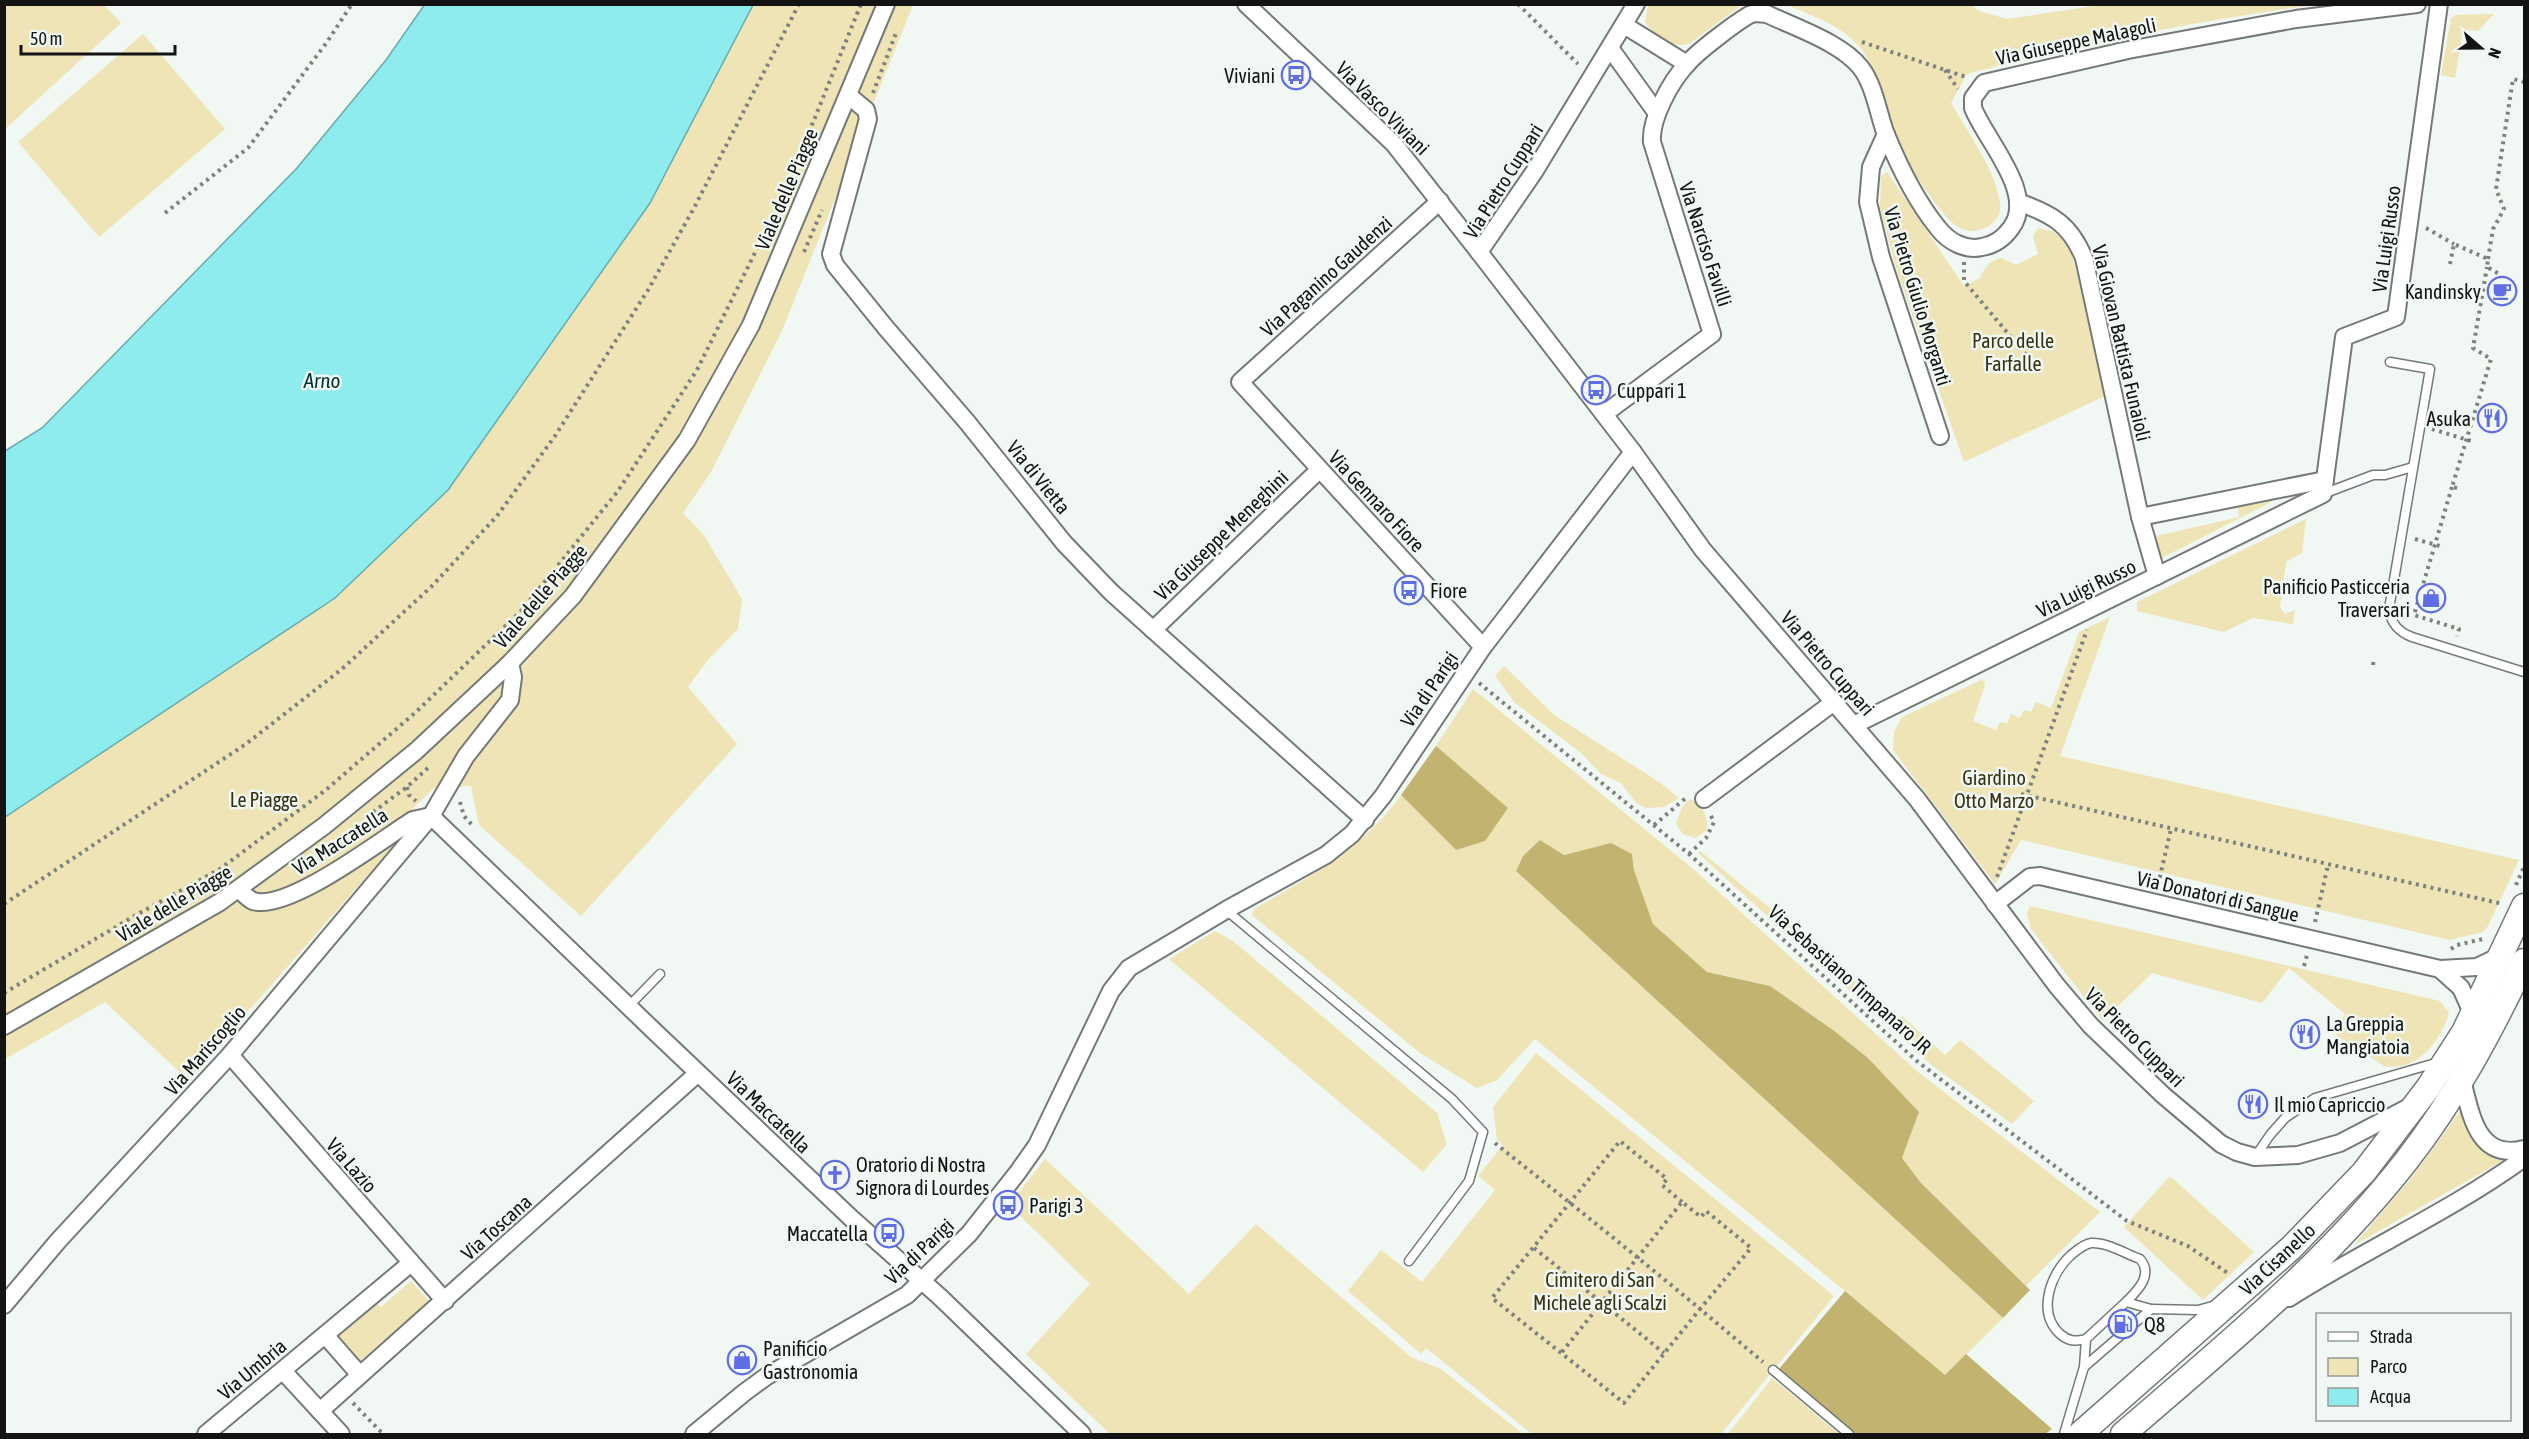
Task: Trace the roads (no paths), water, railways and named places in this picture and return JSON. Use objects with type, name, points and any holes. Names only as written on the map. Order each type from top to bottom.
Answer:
[{"type":"main road","name":"Via Cisanello","points":[[2080,1434],[2234,1289],[2291,1248],[2339,1200],[2382,1150],[2448,1059],[2473,1016],[2494,946],[2516,905]]},
{"type":"main road","name":"Via Cisanello","points":[[2123,1434],[2256,1320],[2337,1242],[2364,1212],[2407,1160],[2462,1080],[2484,1043],[2524,961]]},
{"type":"street","name":"Viale delle Piagge","points":[[4,1026],[239,890],[324,826],[416,751],[510,663],[573,596],[687,440],[751,325],[886,4]]},
{"type":"street","name":"Via Pietro Cuppari","points":[[1636,4],[1534,172],[1479,252],[1633,452],[1715,565],[1917,799],[2040,966],[2091,1026],[2163,1095],[2211,1137],[2237,1152],[2256,1157],[2298,1155],[2340,1143],[2417,1103]]},
{"type":"street","name":"Via Giuseppe Malagoli","points":[[2018,202],[2014,184],[1974,108],[1975,92],[1984,83],[2128,50],[2296,19],[2417,4]]},
{"type":"street","name":"Via Luigi Russo","points":[[1854,725],[2157,576],[2324,487],[2344,337],[2396,317],[2439,4]]},
{"type":"street","name":"Via Vasco Viviani","points":[[1257,8],[1394,144],[1479,252]]},
{"type":"street","points":[[1610,48],[1656,112],[1687,64],[1743,19],[1755,13],[1767,14],[1838,48],[1858,64],[1867,80],[1886,134],[1910,184],[1938,229],[1964,247],[1982,247],[2004,237],[2017,218],[2018,202]]},
{"type":"street","points":[[1624,25],[1687,64]]},
{"type":"street","name":"Via di Vietta","points":[[849,96],[866,110],[868,119],[831,254],[835,265],[967,422],[1064,543],[1111,592],[1365,820]]},
{"type":"street","name":"Via Narciso Favilli","points":[[1604,414],[1712,334],[1652,142],[1652,123],[1656,112]]},
{"type":"street","name":"Via Pietro Giulio Morganti","points":[[1886,134],[1871,166],[1868,202],[1881,257],[1940,436]]},
{"type":"street","name":"Via Paganino Gaudenzi","points":[[1240,382],[1440,201]]},
{"type":"street","name":"Via Giovan Battista Funaioli","points":[[2018,202],[2040,209],[2059,220],[2074,237],[2084,258],[2140,517],[2157,576]]},
{"type":"street","name":"Via Gennaro Fiore","points":[[1240,382],[1483,647]]},
{"type":"street","name":"Via di Parigi","points":[[698,1433],[753,1386],[907,1295],[986,1214],[1029,1157],[1111,991],[1122,975],[1136,962],[1326,855],[1365,820],[1465,671],[1633,452]]},
{"type":"street","name":"Via Giuseppe Meneghini","points":[[1153,630],[1319,470]]},
{"type":"street","points":[[2140,517],[2324,487]]},
{"type":"street","points":[[431,816],[466,756],[510,700],[513,688],[510,663]]},
{"type":"street","points":[[1704,799],[1834,702]]},
{"type":"street","name":"Via Maccatella","points":[[239,890],[253,901],[263,902],[290,896],[313,885],[413,820],[431,816],[628,1007],[851,1218],[922,1281],[1082,1434]]},
{"type":"street","name":"Via Mariscoglio","points":[[4,1305],[58,1241],[230,1055],[431,816]]},
{"type":"street","name":"Via Donatori di Sangue","points":[[1992,901],[2033,876],[2440,969],[2477,966],[2494,946]]},
{"type":"street","points":[[2440,969],[2461,988],[2473,1016]]},
{"type":"street","name":"Via Lazio","points":[[230,1055],[445,1301]]},
{"type":"street","name":"Via Toscana","points":[[320,1411],[698,1073]]},
{"type":"street","points":[[2462,1080],[2473,1119],[2485,1141],[2505,1150],[2524,1149]]},
{"type":"street","name":"Via Cisanello","points":[[2256,1320],[2327,1274],[2480,1187],[2524,1158]]},
{"type":"street","name":"Via Umbria","points":[[206,1434],[411,1263]]},
{"type":"street","points":[[325,1335],[360,1375]]},
{"type":"street","points":[[283,1371],[341,1434]]},
{"type":"lane","points":[[2390,362],[2430,369],[2389,609],[2394,623],[2400,631],[2412,637],[2524,672]]},
{"type":"lane","points":[[2324,487],[2413,467]]},
{"type":"lane","points":[[1226,910],[1452,1099],[1483,1132],[1469,1181],[1408,1261]]},
{"type":"lane","points":[[628,1007],[660,974]]},
{"type":"lane","points":[[2256,1157],[2270,1135],[2285,1118],[2315,1098],[2448,1059]]},
{"type":"lane","points":[[2094,1243],[2140,1259],[2145,1266],[2145,1277],[2139,1289],[2126,1302],[2086,1339],[2077,1341],[2064,1338],[2052,1324],[2047,1311],[2052,1283],[2059,1268],[2083,1246],[2094,1243]]},
{"type":"lane","points":[[2126,1302],[2151,1309],[2198,1310],[2234,1289]]},
{"type":"lane","points":[[2084,1367],[2151,1309]]},
{"type":"lane","points":[[2064,1434],[2084,1367],[2086,1339]]},
{"type":"lane","points":[[1773,1370],[1849,1434]]},
{"type":"water","name":"Arno","points":[[425,4],[753,5],[650,203],[448,490],[335,598],[5,817],[5,451],[42,428],[297,168],[386,60]]},
{"type":"place","name":"Viviani","points":[[1296,75]]},
{"type":"place","name":"Kandinsky","points":[[2502,291]]},
{"type":"place","name":"Cuppari 1","points":[[1596,390]]},
{"type":"place","name":"Asuka","points":[[2492,418]]},
{"type":"place","name":"Fiore","points":[[1409,590]]},
{"type":"place","name":"Panificio Pasticceria Traversari","points":[[2431,598]]},
{"type":"place","name":"La Greppia Mangiatoia","points":[[2305,1034]]},
{"type":"place","name":"Il mio Capriccio","points":[[2253,1104]]},
{"type":"place","name":"Oratorio di Nostra Signora di Lourdes","points":[[835,1175]]},
{"type":"place","name":"Parigi 3","points":[[1008,1205]]},
{"type":"place","name":"Maccatella","points":[[889,1233]]},
{"type":"place","name":"Q8","points":[[2123,1324]]},
{"type":"place","name":"Panificio Gastronomia","points":[[742,1360]]},
{"type":"park label","name":"Parco delle Farfalle","points":[[2013,352]]},
{"type":"park label","name":"Giardino Otto Marzo","points":[[1994,788]]},
{"type":"park label","name":"Le Piagge","points":[[264,799]]},
{"type":"park label","name":"Cimitero di San Michele agli Scalzi","points":[[1600,1290]]}]
